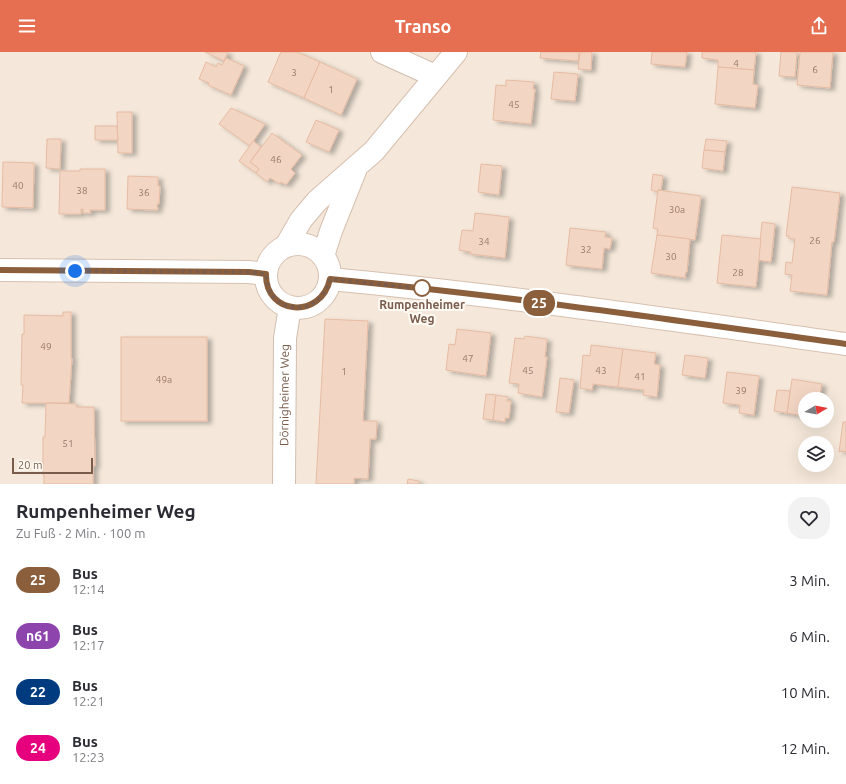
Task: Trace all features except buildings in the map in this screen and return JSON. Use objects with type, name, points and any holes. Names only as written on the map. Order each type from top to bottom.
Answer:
[{"type":"street","points":[[382,52],[435,76]]},
{"type":"street","points":[[286,246],[301,220],[317,201],[374,151],[456,52]]},
{"type":"street","points":[[323,256],[331,231],[356,168]]},
{"type":"street","points":[[296,244],[307,246],[316,250],[323,256],[328,265],[330,279],[322,297],[312,304],[301,308],[290,307],[278,301],[270,292],[266,281],[266,274],[271,259],[277,251],[286,246],[296,244]]},
{"type":"street","points":[[0,270],[249,272],[266,274]]},
{"type":"street","points":[[330,279],[576,307],[846,344]]},
{"type":"street","name":"Dörnigheimer Weg","points":[[284,484],[284,338],[290,307]]},
{"type":"shaded area","points":[[0,52],[846,52],[846,484],[0,484]]},
{"type":"bus line","name":"25","points":[[0,270],[249,272],[266,274],[266,281],[270,292],[278,301],[290,307],[301,308],[312,304],[322,297],[330,279],[583,308],[846,344]]},
{"type":"place","name":"Rumpenheimer Weg","points":[[422,288]]},
{"type":"route","points":[[75,271],[249,272],[266,274],[266,281],[270,292],[278,301],[290,307],[301,308],[312,304],[322,297],[330,279],[424,289],[422,288]]}]
